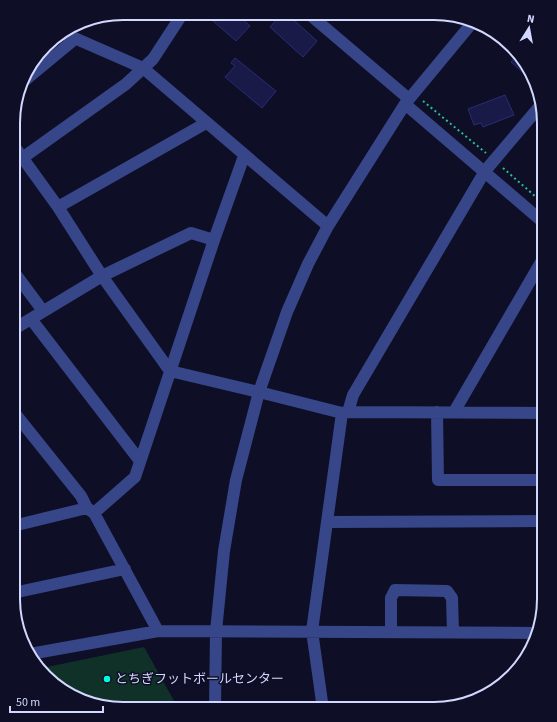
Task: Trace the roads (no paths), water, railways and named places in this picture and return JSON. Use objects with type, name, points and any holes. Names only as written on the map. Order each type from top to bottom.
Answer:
[{"type":"street","points":[[20,159],[126,84],[153,59],[178,20]]},
{"type":"street","points":[[317,20],[410,98],[485,171],[537,217]]},
{"type":"street","points":[[215,702],[216,631],[224,551],[236,480],[259,392],[287,312],[308,264],[328,226],[410,98],[469,26]]},
{"type":"street","points":[[68,36],[143,68],[244,156],[328,226]]},
{"type":"street","points":[[33,74],[75,39]]},
{"type":"street","points":[[322,702],[312,631],[326,522],[345,412],[353,394],[485,171],[536,111]]},
{"type":"street","points":[[58,207],[206,123]]},
{"type":"street","points":[[20,525],[91,510],[135,476],[214,240],[244,156]]},
{"type":"street","points":[[20,162],[58,207],[102,276],[170,371],[345,412],[537,413]]},
{"type":"street","points":[[20,325],[102,276],[191,233],[214,240]]},
{"type":"street","points":[[454,412],[537,269]]},
{"type":"street","points":[[20,280],[43,311]]},
{"type":"street","points":[[31,319],[140,461]]},
{"type":"street","points":[[437,412],[438,480],[537,480]]},
{"type":"street","points":[[20,420],[91,510],[158,631]]},
{"type":"street","points":[[326,522],[537,522]]},
{"type":"street","points":[[20,592],[125,569]]},
{"type":"street","points":[[391,632],[391,598],[395,590],[447,591],[452,598],[454,632]]},
{"type":"street","points":[[36,653],[158,631],[531,633]]},
{"type":"place","name":"とちぎフットボールセンター","points":[[107,679]]}]
